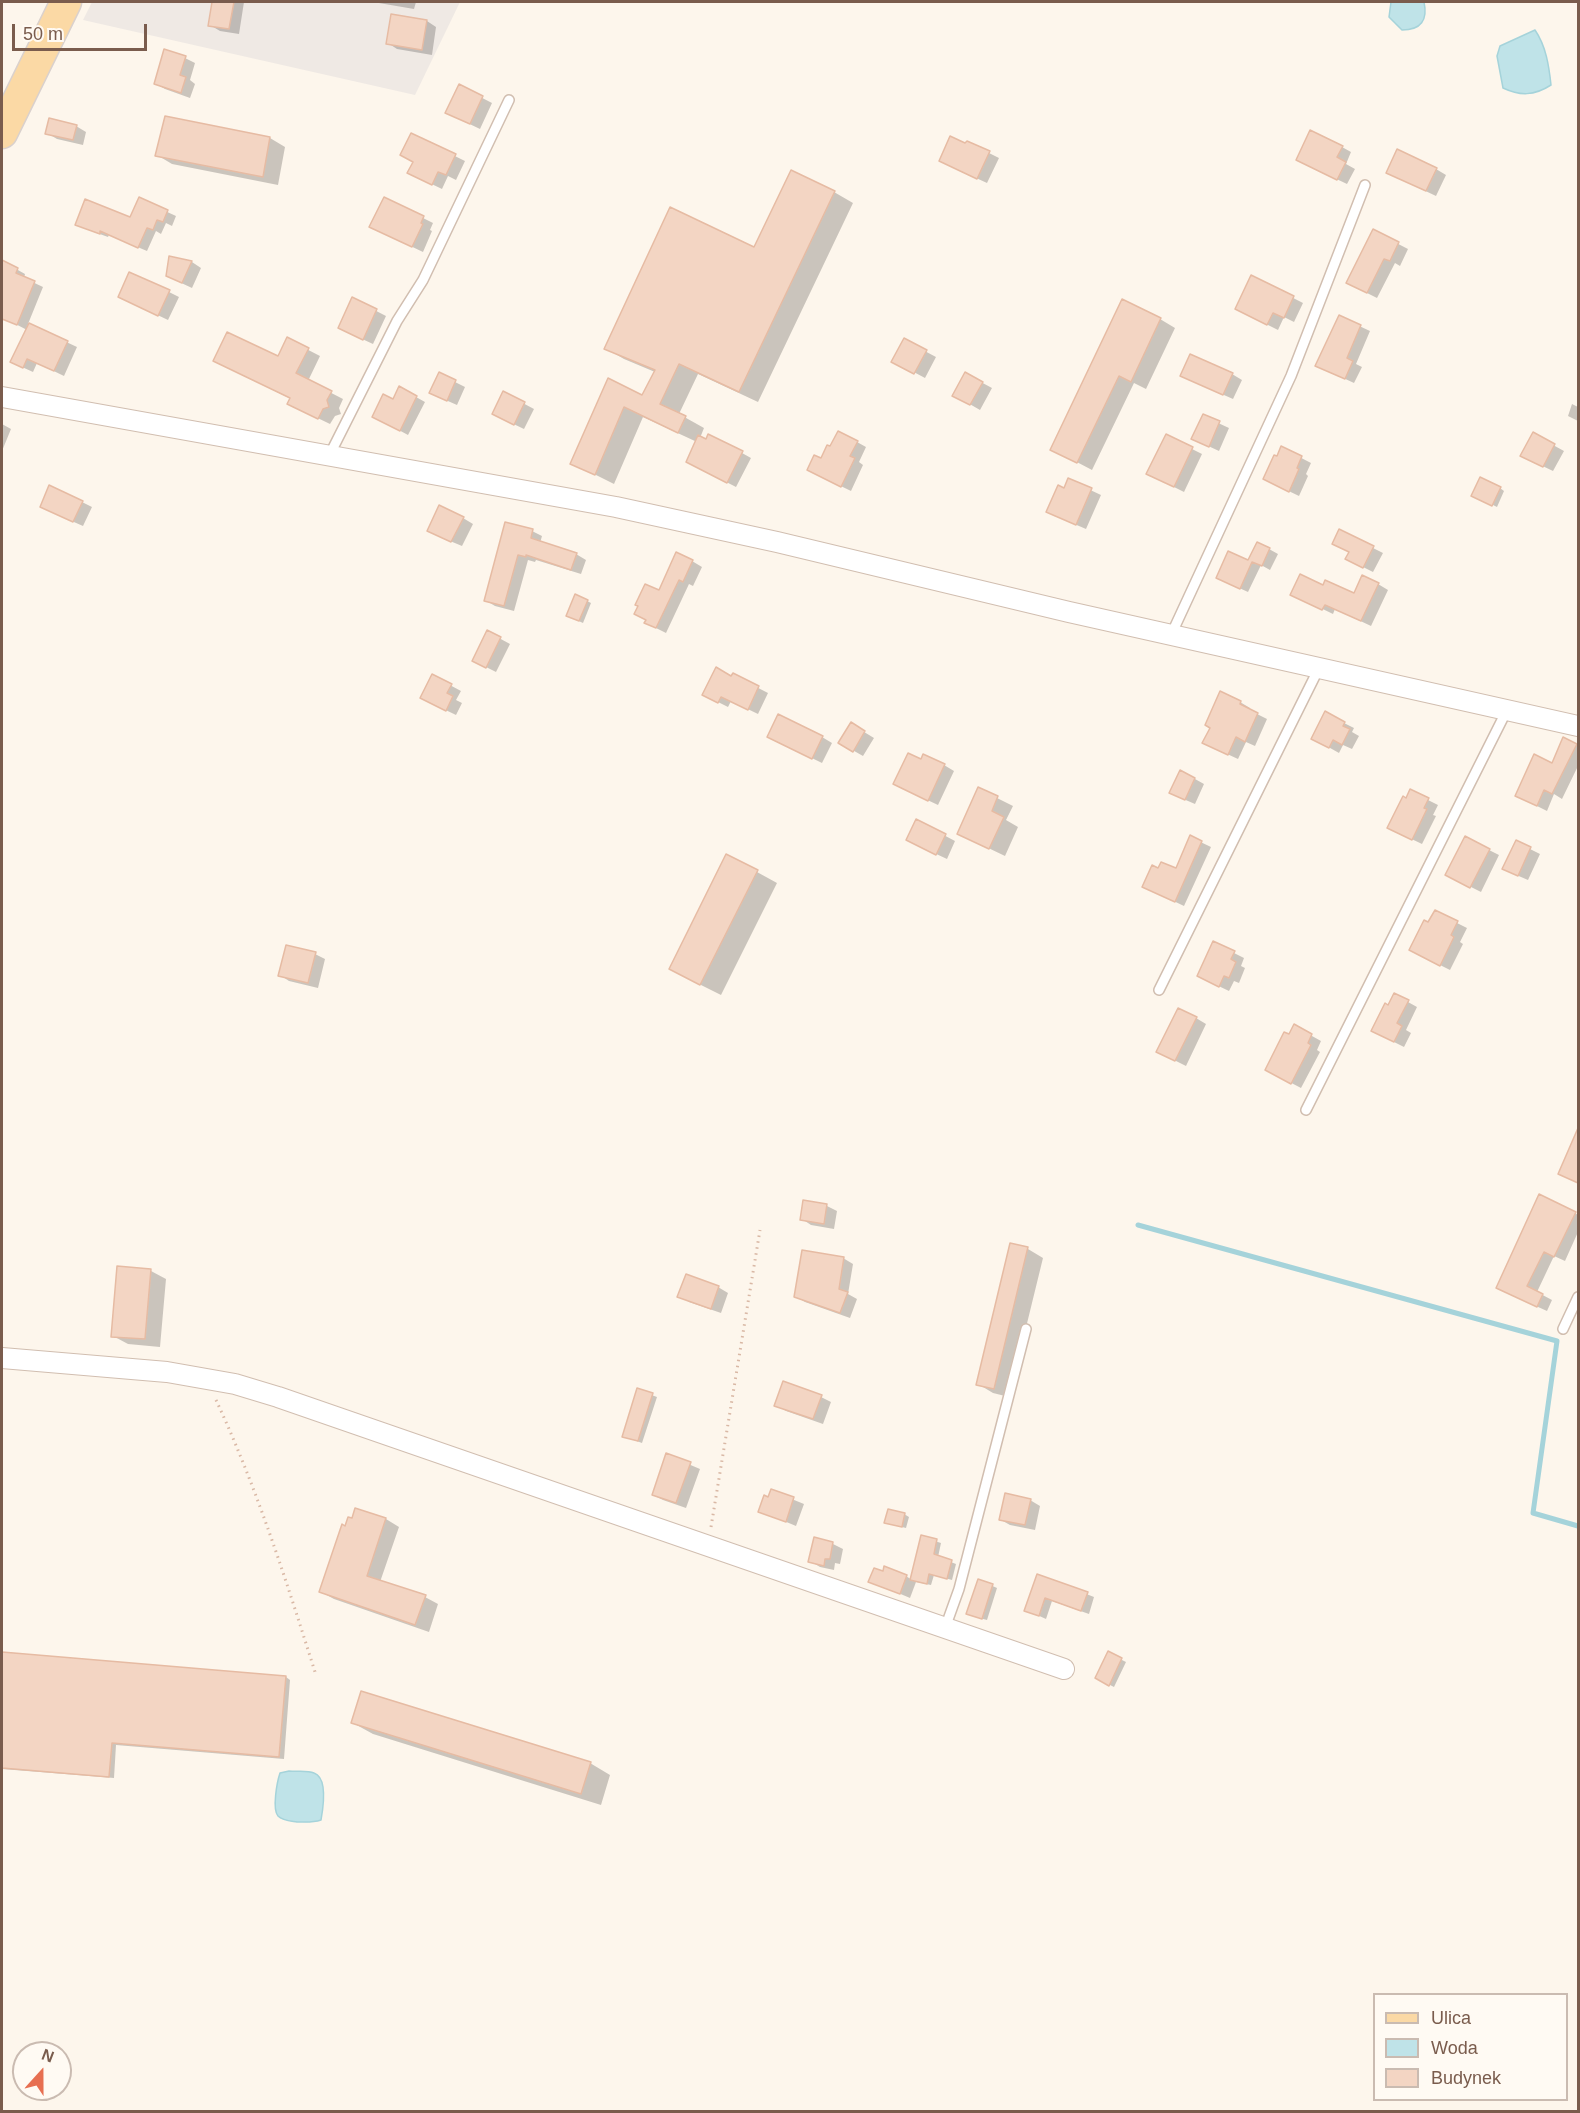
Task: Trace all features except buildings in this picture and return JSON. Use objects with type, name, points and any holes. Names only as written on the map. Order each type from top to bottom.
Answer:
[{"type":"main road","points":[[2,133],[66,2]]},
{"type":"street","points":[[2,397],[627,510],[777,542],[1170,635],[1578,726]]},
{"type":"street","points":[[2,1358],[167,1372],[200,1377],[278,1397],[1064,1669]]},
{"type":"lane","points":[[329,456],[397,321],[423,280],[509,100]]},
{"type":"lane","points":[[1170,635],[1291,376],[1365,185]]},
{"type":"lane","points":[[1158,990],[1319,668]]},
{"type":"lane","points":[[1306,1110],[1507,710]]},
{"type":"lane","points":[[1563,1329],[1575,1313],[1578,1297]]},
{"type":"lane","points":[[945,1628],[959,1589],[1026,1329]]},
{"type":"path","points":[[708,1546],[759,1230]]},
{"type":"path","points":[[200,1377],[214,1397],[258,1498],[315,1672]]},
{"type":"shaded area","points":[[92,2],[460,2],[415,95],[83,20]]},
{"type":"water","points":[[1391,2],[1424,2],[1425,14],[1422,23],[1409,30],[1402,30],[1389,17]]},
{"type":"water","points":[[1535,30],[1544,49],[1551,85],[1527,94],[1503,88],[1497,56],[1500,46]]},
{"type":"water","points":[[289,1771],[314,1773],[318,1776],[324,1794],[321,1820],[297,1822],[285,1820],[276,1813],[276,1789],[280,1773]]},
{"type":"waterway","points":[[1138,1225],[1557,1341],[1533,1513],[1578,1526]]}]
